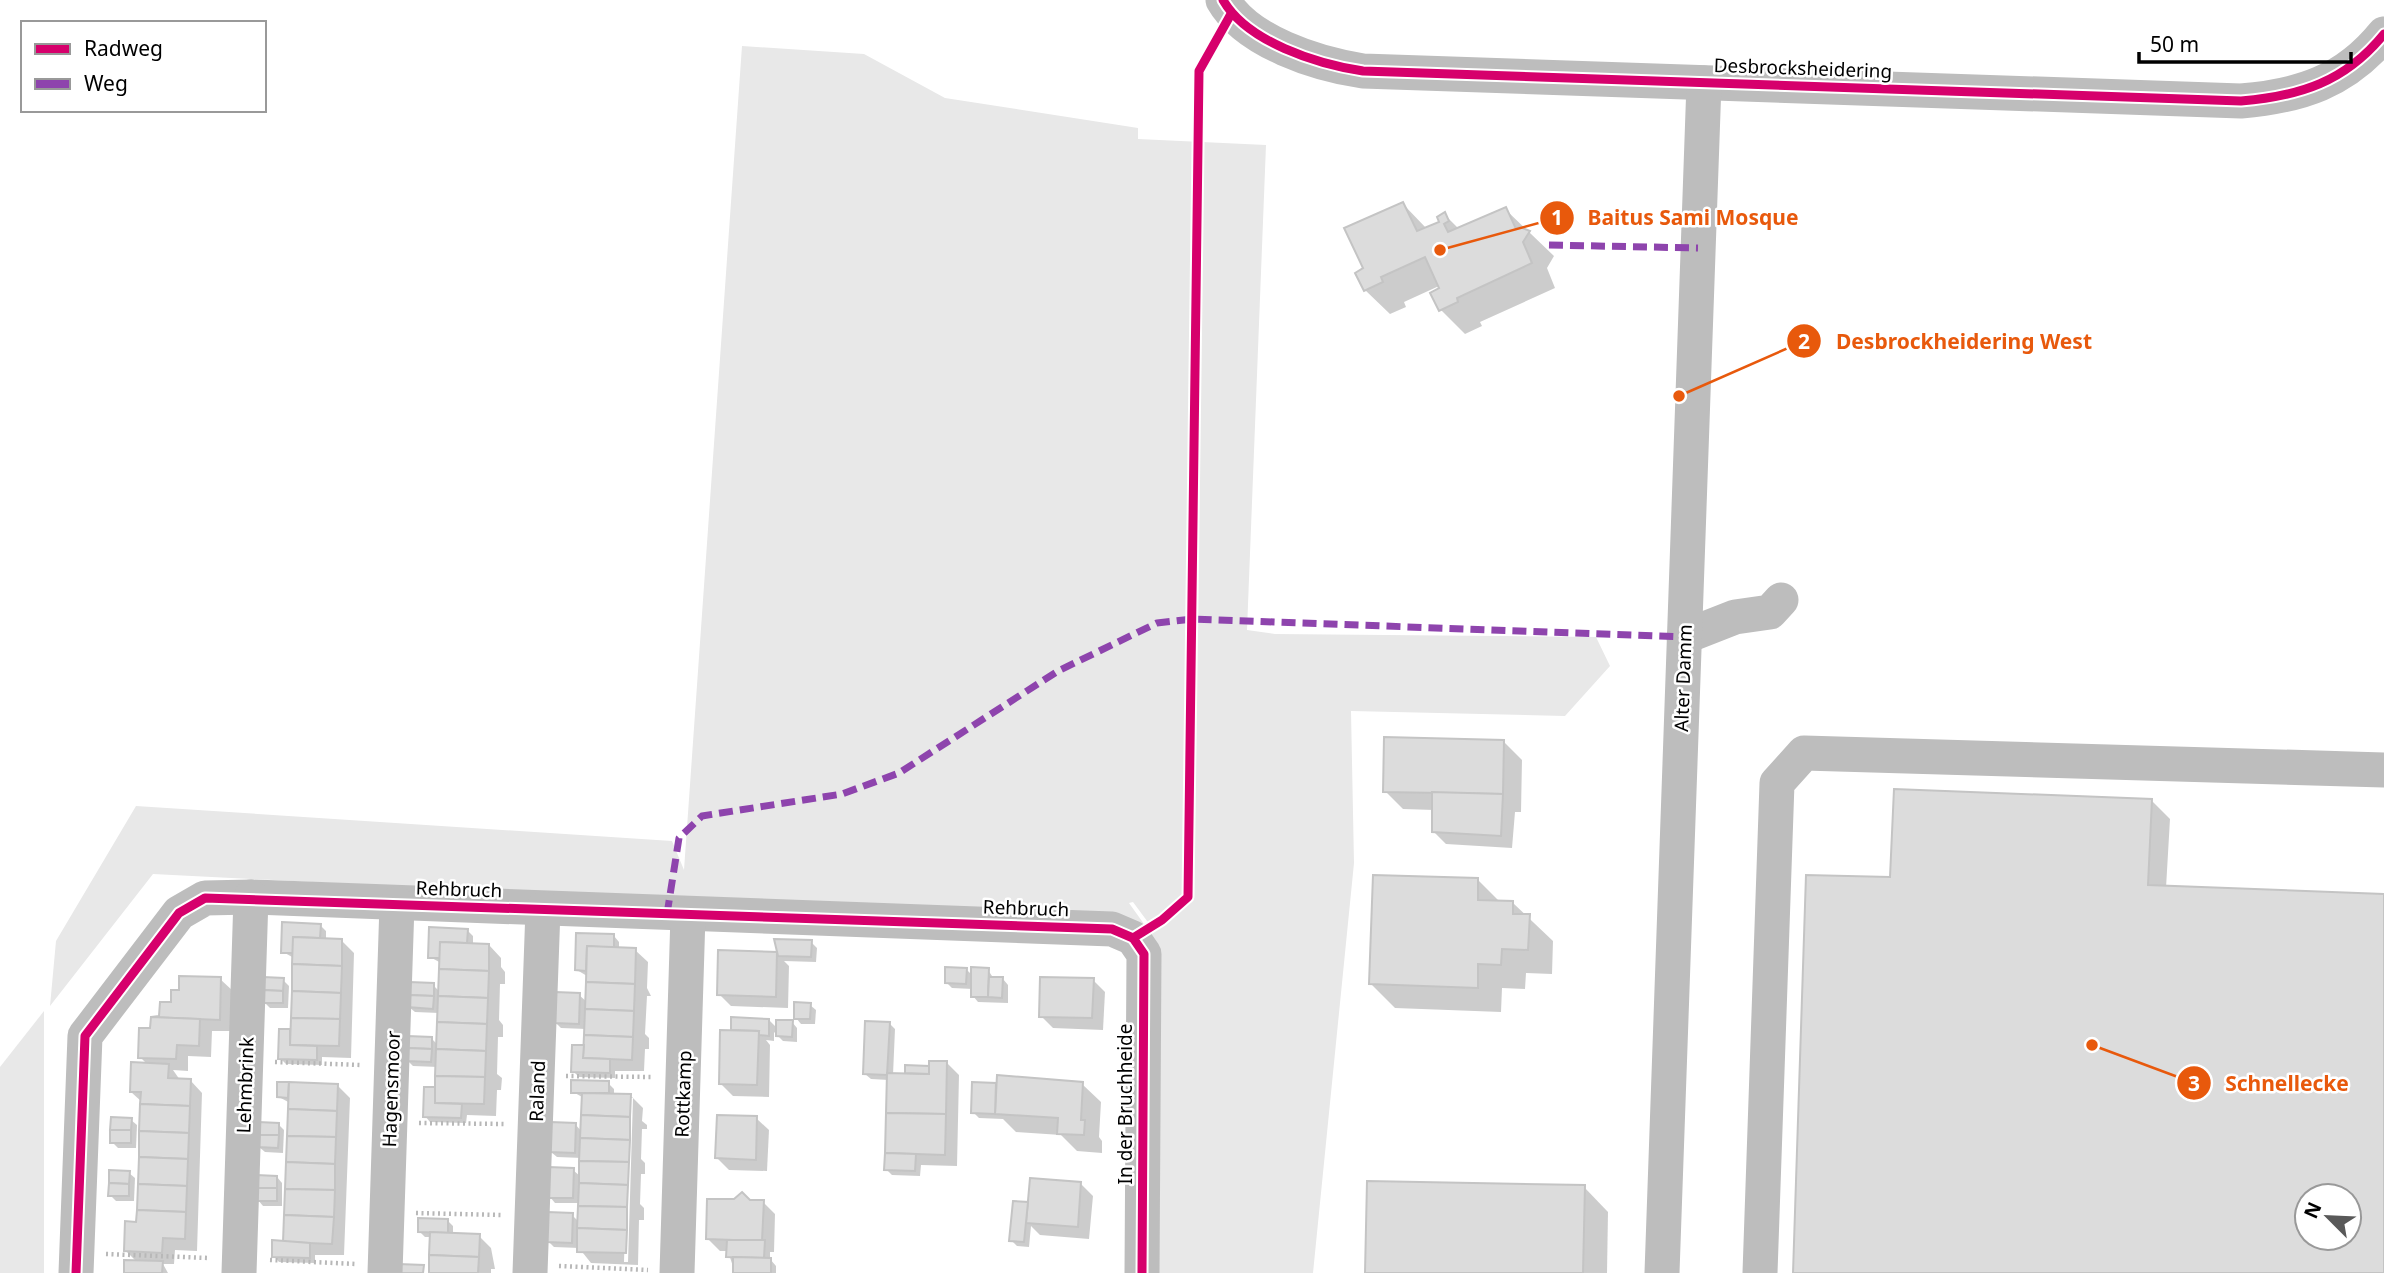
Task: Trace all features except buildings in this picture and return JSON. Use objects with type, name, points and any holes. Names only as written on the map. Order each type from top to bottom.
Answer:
[{"type":"street","name":"Desbrocksheidering","points":[[1223,0],[1231,14],[1288,51],[1323,65],[1363,71],[2241,101],[2284,97],[2334,79],[2380,50]]},
{"type":"street","name":"Alter Damm","points":[[1662,1273],[1704,83]]},
{"type":"street","points":[[1684,637],[1735,617],[1770,612],[1781,600]]},
{"type":"street","points":[[1760,1273],[1777,783],[1804,753],[2384,770]]},
{"type":"street","name":"Rehbruch","points":[[76,1273],[85,1036],[179,913],[205,898],[251,897],[1112,929],[1133,937]]},
{"type":"street","name":"Lehmbrink","points":[[239,1273],[251,897]]},
{"type":"street","name":"Hagensmoor","points":[[385,1273],[397,904]]},
{"type":"street","name":"Raland","points":[[530,1269],[543,909]]},
{"type":"street","name":"Rottkamp","points":[[677,1272],[688,915]]},
{"type":"street","name":"In der Bruchheide","points":[[1133,937],[1144,954],[1142,1273]]},
{"type":"path","points":[[246,1061],[392,1066]]},
{"type":"path","points":[[537,1075],[683,1077]]},
{"type":"path","points":[[391,1123],[535,1124]]},
{"type":"path","points":[[387,1212],[532,1216]]},
{"type":"path","points":[[530,1269],[677,1272]]},
{"type":"shaded area","points":[[742,46],[864,54],[945,98],[1138,128],[1138,139],[1266,145],[1247,630],[1275,634],[1596,637],[1610,666],[1565,716],[1351,711],[1354,863],[1313,1273],[1152,1273],[1150,925],[1133,902],[1129,903],[1144,924],[153,874],[50,1006],[56,941],[136,806],[672,841],[684,870]]},
{"type":"shaded area","points":[[44,1011],[44,1273],[0,1273],[0,1067]]},
{"type":"marked path","points":[[1549,245],[1698,248]]},
{"type":"marked path","points":[[667,914],[679,838],[702,816],[842,794],[899,773],[1058,671],[1157,623],[1192,619],[1684,637]]},
{"type":"cycle path","points":[[1223,0],[1234,15],[1249,28],[1285,49],[1325,63],[1363,71],[2241,101],[2283,95],[2320,84],[2353,64],[2384,34]]},
{"type":"cycle path","points":[[1133,938],[1162,920],[1188,897],[1199,71],[1231,14]]},
{"type":"cycle path","points":[[76,1273],[85,1036],[179,913],[205,898],[1112,929],[1133,938]]},
{"type":"cycle path","points":[[1133,938],[1144,954],[1142,1273]]},
{"type":"place","name":"Baitus Sami Mosque","points":[[1440,250]]},
{"type":"place","name":"Desbrockheidering West","points":[[1679,396]]},
{"type":"place","name":"Schnellecke","points":[[2092,1045]]}]
